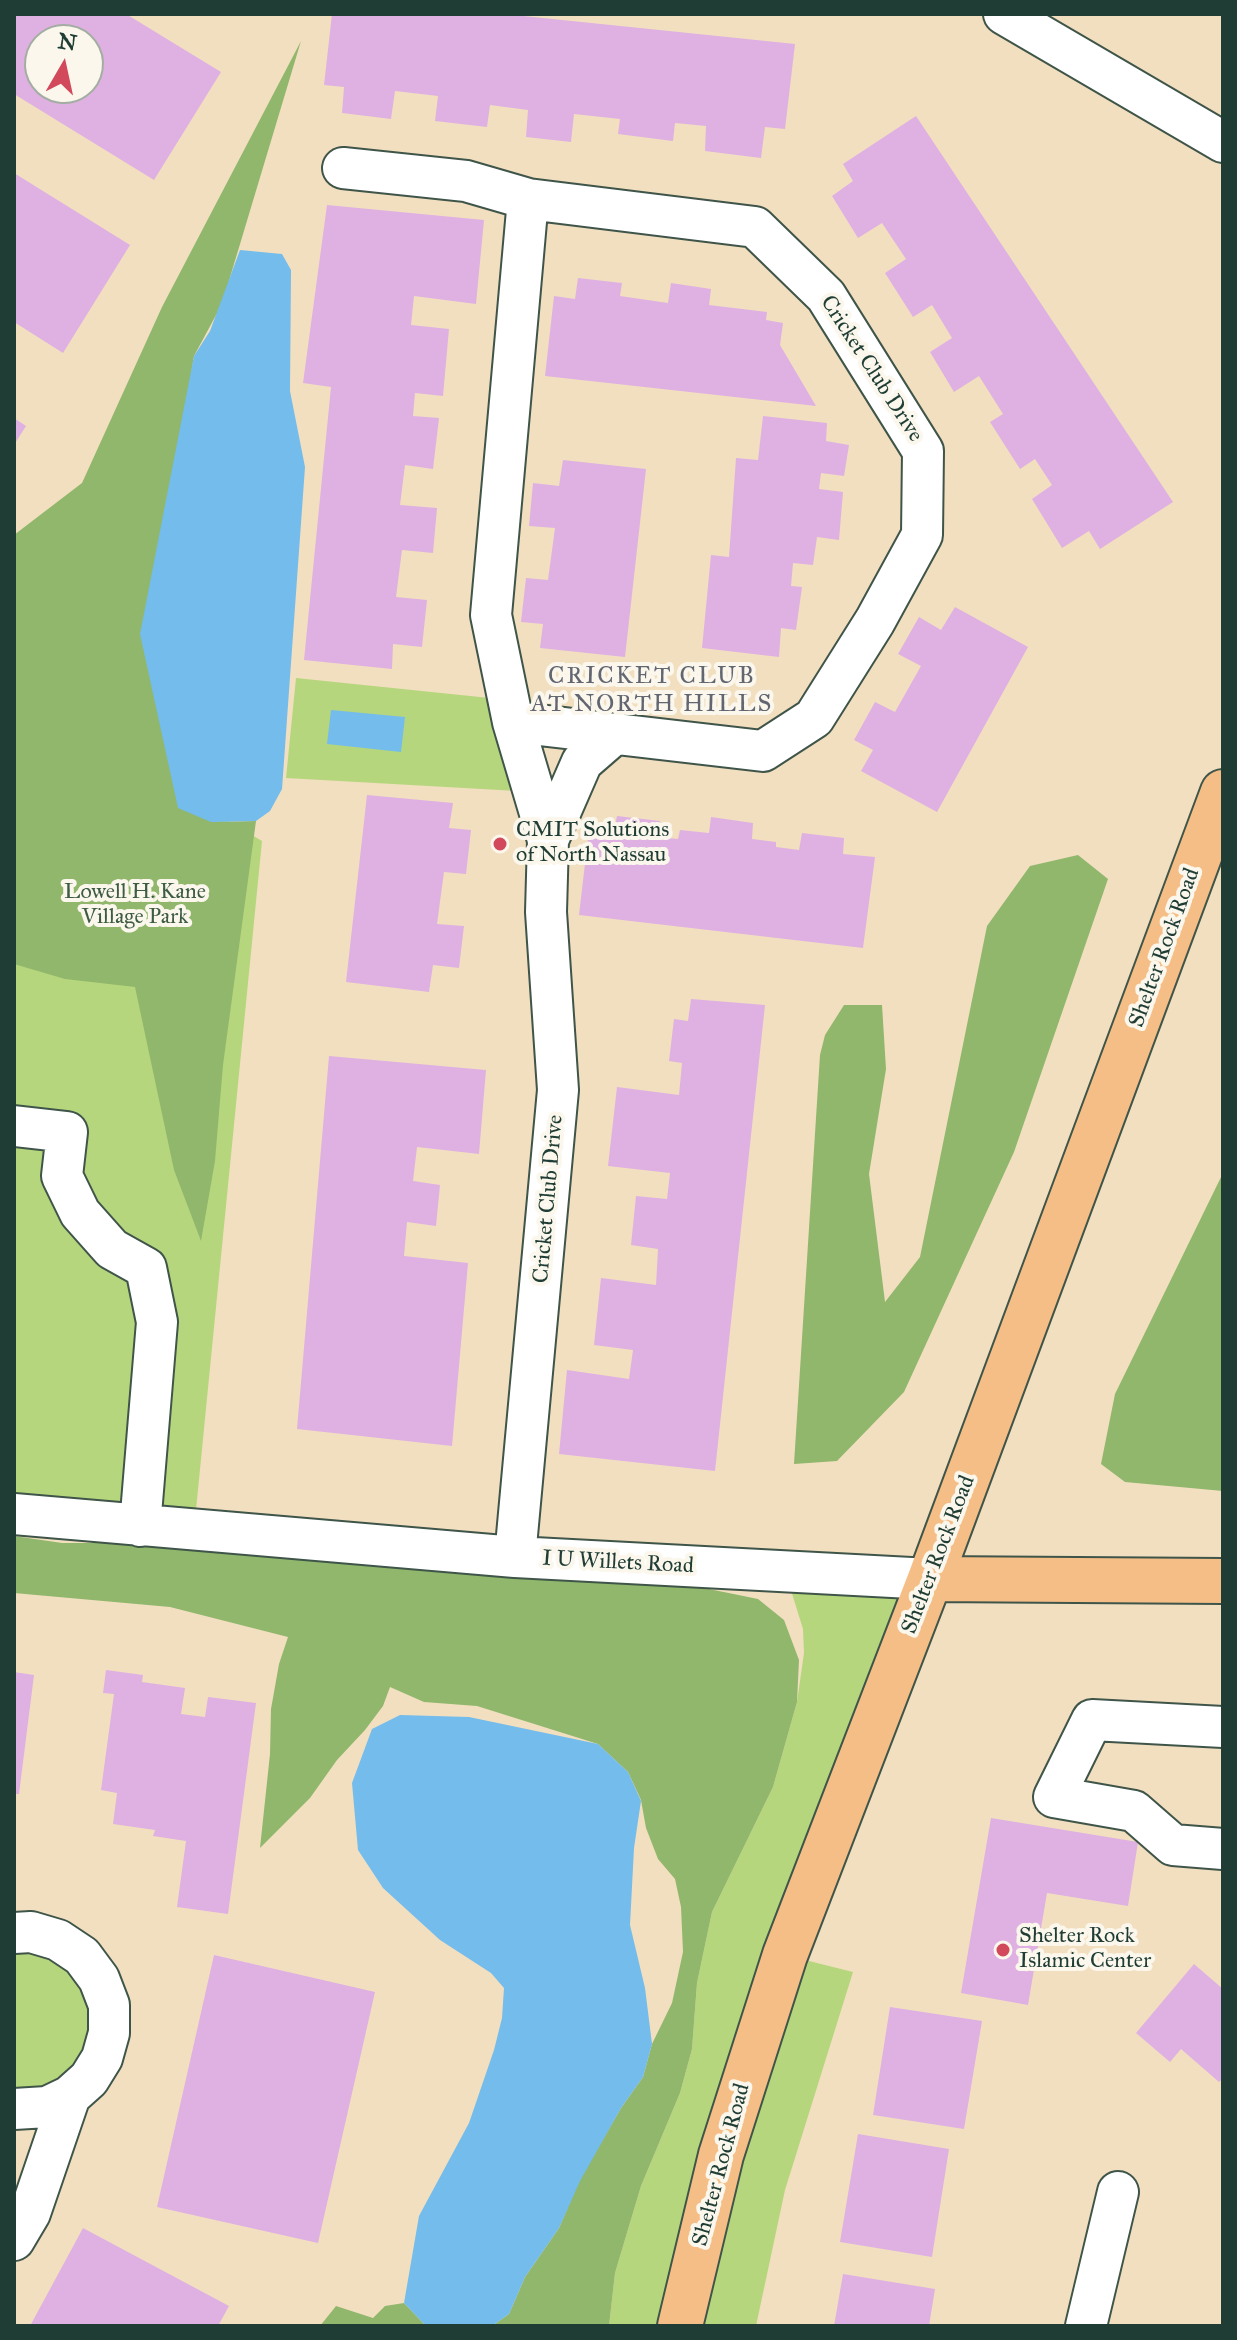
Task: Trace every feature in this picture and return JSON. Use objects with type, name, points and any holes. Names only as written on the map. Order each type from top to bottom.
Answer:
[{"type":"main road","name":"Shelter Rock Road","points":[[680,2326],[721,2155],[785,1955],[930,1579],[1223,792]]},
{"type":"main road","name":"I U Willets Road","points":[[930,1579],[1223,1581]]},
{"type":"street","points":[[1004,14],[1218,146]]},
{"type":"street","name":"Cricket Club Drive","points":[[343,168],[466,181],[528,199],[755,227],[826,296],[923,451],[922,535],[875,621],[814,718],[763,751],[612,736],[513,722]]},
{"type":"street","name":"Cricket Club Drive","points":[[515,1557],[557,1120],[558,1053],[546,912],[548,840],[513,722],[491,615],[528,199]]},
{"type":"street","name":"Cricket Club Drive","points":[[548,840],[582,762],[612,736]]},
{"type":"street","points":[[14,1126],[67,1132],[62,1176],[80,1213],[112,1249],[146,1268],[157,1322],[140,1526]]},
{"type":"street","name":"I U Willets Road","points":[[14,1514],[515,1557],[930,1579]]},
{"type":"street","points":[[1223,1727],[1092,1720],[1054,1797],[1134,1811],[1173,1845],[1223,1849]]},
{"type":"street","points":[[14,1933],[31,1932],[58,1940],[82,1956],[99,1979],[109,2005],[109,2033],[102,2058],[89,2079],[70,2096],[47,2107],[14,2109]]},
{"type":"street","points":[[14,2240],[30,2213],[70,2096]]},
{"type":"street","points":[[1086,2326],[1118,2192]]},
{"type":"green space","points":[[301,41],[222,304],[194,356],[184,418],[211,822],[256,821],[223,1065],[215,1161],[201,1241],[174,1170],[135,987],[65,979],[14,964],[14,535],[82,483],[162,307]]},
{"type":"green space","points":[[296,678],[509,700],[535,792],[286,778]]},
{"type":"green space","name":"Lowell H. Kane Village Park","points":[[14,693],[262,841],[194,1530],[14,1514]]},
{"type":"green space","points":[[1078,855],[1108,879],[1014,1152],[904,1392],[837,1461],[794,1464],[820,1055],[825,1035],[844,1005],[882,1005],[886,1069],[869,1174],[885,1302],[920,1257],[987,926],[1030,866]]},
{"type":"green space","points":[[1223,1173],[1223,1491],[1125,1482],[1101,1464],[1115,1394]]},
{"type":"green space","points":[[14,1536],[62,1543],[136,1543],[337,1562],[419,1558],[660,1579],[758,1599],[784,1620],[799,1660],[797,1702],[773,1787],[712,1912],[697,1983],[692,2049],[680,2093],[641,2186],[615,2273],[609,2326],[492,2326],[509,2314],[525,2277],[559,2228],[579,2181],[621,2108],[643,2077],[652,2044],[672,2003],[683,1952],[681,1907],[675,1879],[658,1859],[646,1828],[641,1800],[628,1772],[598,1744],[477,1706],[424,1702],[390,1687],[383,1706],[365,1730],[337,1760],[310,1798],[260,1848],[270,1754],[271,1709],[279,1664],[288,1637],[170,1607],[14,1593]]},
{"type":"green space","points":[[930,1579],[785,1955],[853,1972],[785,2190],[756,2326],[609,2326],[615,2273],[641,2186],[680,2093],[692,2049],[697,1983],[712,1912],[773,1787],[797,1702],[804,1653],[803,1629],[789,1584]]},
{"type":"green space","points":[[14,1933],[82,1956],[102,2058],[14,2109]]},
{"type":"green space","points":[[404,2303],[425,2325],[441,2326],[320,2326],[336,2306],[373,2318],[385,2306]]},
{"type":"water","points":[[240,250],[282,254],[291,270],[290,391],[305,467],[282,789],[270,811],[256,821],[211,822],[178,808],[140,634],[194,356],[210,331]]},
{"type":"water","points":[[331,710],[405,717],[401,752],[327,744]]},
{"type":"water","points":[[400,1715],[469,1717],[598,1744],[628,1772],[641,1801],[634,1848],[630,1925],[645,1988],[652,2044],[643,2077],[621,2108],[580,2181],[559,2228],[525,2277],[509,2314],[492,2326],[425,2325],[404,2303],[419,2216],[469,2123],[494,2050],[502,2018],[504,1988],[491,1973],[440,1940],[383,1888],[358,1850],[352,1783],[372,1729]]},
{"type":"building","points":[[14,14],[126,14],[221,72],[154,180],[30,104],[104,104],[104,24],[24,24],[24,100],[14,94]]},
{"type":"building","points":[[332,14],[504,14],[795,44],[785,129],[765,127],[761,158],[705,151],[706,126],[675,123],[673,141],[618,134],[620,119],[574,114],[571,142],[526,137],[528,110],[490,105],[487,127],[435,121],[438,96],[395,91],[391,119],[342,113],[344,87],[324,85]]},
{"type":"building","points":[[916,116],[1173,502],[1100,549],[1089,531],[1062,548],[1032,499],[1052,485],[1035,459],[1020,469],[990,422],[1003,414],[979,376],[954,392],[930,352],[952,338],[932,305],[913,317],[885,273],[906,259],[882,223],[858,238],[832,196],[853,181],[843,164]]},
{"type":"building","points":[[14,173],[130,245],[63,353],[14,322]]},
{"type":"building","points":[[327,205],[484,220],[476,304],[414,296],[411,325],[449,329],[443,396],[415,393],[413,416],[439,418],[433,469],[405,465],[400,505],[437,508],[433,553],[402,550],[396,597],[427,600],[422,647],[393,644],[392,669],[304,660],[331,387],[303,383]]},
{"type":"building","points":[[578,278],[622,283],[620,296],[668,303],[671,283],[711,289],[709,305],[767,312],[766,320],[783,323],[780,345],[816,406],[545,376],[554,296],[575,299]]},
{"type":"building","points":[[763,416],[827,423],[826,441],[849,445],[844,476],[821,473],[819,489],[843,492],[839,540],[817,537],[813,565],[793,563],[791,586],[802,587],[796,630],[781,628],[779,657],[702,648],[711,555],[729,557],[736,458],[758,460]]},
{"type":"building","points":[[14,418],[26,426],[14,445]]},
{"type":"building","points":[[563,460],[646,469],[625,657],[540,648],[543,624],[521,622],[526,578],[548,580],[555,528],[529,526],[533,483],[559,486]]},
{"type":"building","points":[[955,607],[1028,647],[937,812],[861,771],[873,750],[854,740],[875,702],[895,712],[921,666],[898,654],[919,617],[941,630]]},
{"type":"building","points":[[367,795],[453,803],[449,828],[471,830],[466,874],[444,872],[437,924],[464,926],[459,968],[433,965],[429,992],[346,982]]},
{"type":"building","points":[[617,816],[660,821],[657,837],[678,839],[680,830],[709,833],[711,817],[753,823],[752,839],[776,842],[776,847],[799,850],[802,833],[844,838],[843,854],[875,857],[863,948],[579,915],[589,829],[614,832]]},
{"type":"building","points":[[691,999],[765,1005],[715,1471],[559,1454],[567,1370],[629,1379],[633,1350],[594,1345],[601,1278],[656,1285],[658,1249],[631,1245],[636,1196],[667,1199],[670,1173],[608,1166],[617,1087],[679,1095],[682,1063],[669,1061],[674,1019],[688,1021]]},
{"type":"building","points":[[329,1056],[486,1070],[479,1154],[417,1147],[413,1181],[440,1185],[436,1226],[407,1222],[404,1256],[468,1263],[452,1446],[297,1429]]},
{"type":"building","points":[[106,1670],[143,1675],[142,1682],[185,1688],[181,1714],[205,1717],[208,1697],[256,1703],[228,1914],[177,1907],[186,1841],[153,1836],[155,1830],[113,1824],[117,1793],[101,1790],[114,1694],[103,1693]]},
{"type":"building","points":[[14,1672],[34,1675],[19,1794],[14,1794]]},
{"type":"building","name":"Shelter Rock Islamic Center","points":[[991,1818],[1138,1842],[1128,1906],[1047,1893],[1028,2005],[961,1993]]},
{"type":"building","points":[[214,1955],[375,1992],[318,2243],[157,2207]]},
{"type":"building","points":[[1194,1964],[1223,1989],[1223,2078],[1219,2082],[1181,2049],[1170,2062],[1136,2033]]},
{"type":"building","points":[[890,2007],[982,2021],[964,2129],[873,2115]]},
{"type":"building","points":[[858,2134],[949,2149],[932,2257],[840,2242]]},
{"type":"building","points":[[83,2228],[229,2306],[218,2326],[30,2326]]},
{"type":"building","points":[[843,2274],[935,2289],[929,2326],[834,2326]]},
{"type":"place","name":"CMIT Solutions of North Nassau","points":[[500,844]]},
{"type":"place","name":"Shelter Rock Islamic Center","points":[[1003,1950]]},
{"type":"district","name":"CRICKET CLUB AT NORTH HILLS","points":[[652,691]]}]
